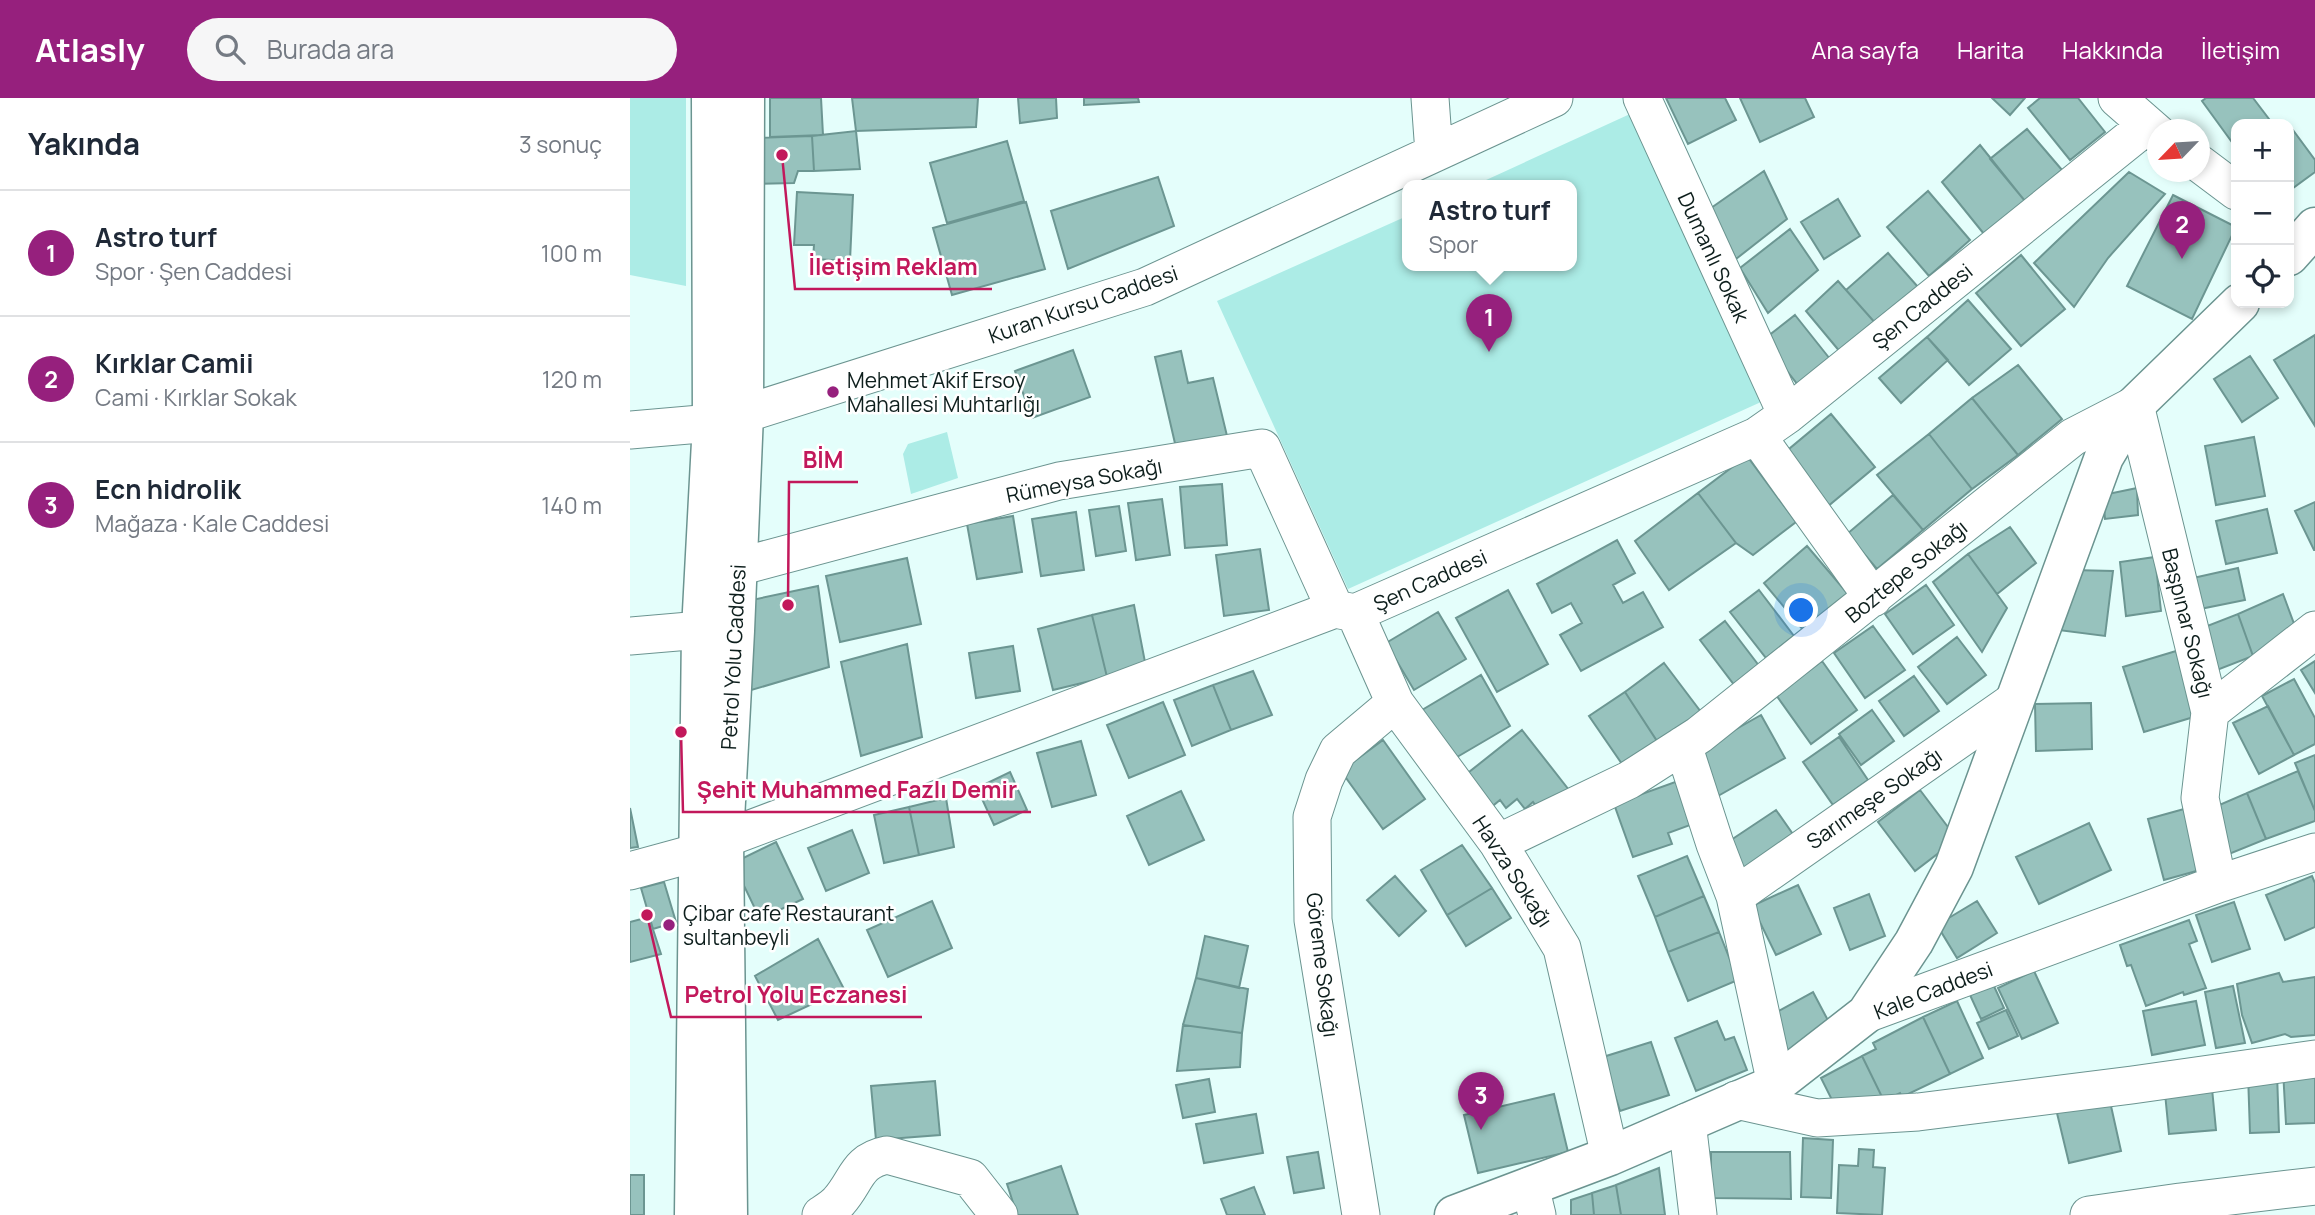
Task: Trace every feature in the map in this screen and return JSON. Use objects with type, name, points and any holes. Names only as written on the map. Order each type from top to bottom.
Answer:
[{"type":"main road","name":"Petrol Yolu Caddesi","points":[[694,1215],[711,845],[738,567],[711,98]]},
{"type":"main road","name":"Petrol Yolu Caddesi","points":[[728,1215],[701,629],[728,419],[745,98]]},
{"type":"main road","points":[[1866,1014],[1914,942],[1954,867],[2104,457],[2135,405],[2235,308]]},
{"type":"main road","name":"Kale Caddesi","points":[[1454,1215],[1533,1201],[1610,1156],[1776,1084],[1866,1014]]},
{"type":"street","points":[[1430,98],[1434,153]]},
{"type":"street","name":"Kuran Kursu Caddesi","points":[[630,430],[728,419],[1145,287],[1555,98]]},
{"type":"street","name":"Dumanlı Sokak","points":[[1642,98],[1787,415]]},
{"type":"street","points":[[2117,98],[2147,125]]},
{"type":"street","name":"Şen Caddesi","points":[[630,871],[711,845],[1345,611],[1757,436],[2147,134]]},
{"type":"street","points":[[2210,172],[2231,187]]},
{"type":"street","name":"Boztepe Sokağı","points":[[1498,842],[1629,780],[1699,735],[2073,437],[2135,405]]},
{"type":"street","name":"Başpınar Sokağı","points":[[2135,405],[2210,712],[2200,798],[2218,884]]},
{"type":"street","points":[[1757,436],[1873,598]]},
{"type":"street","name":"Rümeysa Sokağı","points":[[738,567],[1059,481],[1262,448],[1345,611]]},
{"type":"street","name":"Havza Sokağı","points":[[1345,611],[1395,703],[1498,842],[1562,948],[1610,1156]]},
{"type":"street","points":[[630,636],[701,629]]},
{"type":"street","points":[[2210,712],[2315,630]]},
{"type":"street","name":"Sarımeşe Sokağı","points":[[1735,896],[2014,701]]},
{"type":"street","name":"Göreme Sokağı","points":[[1362,1215],[1313,920],[1312,817],[1324,780],[1338,751],[1395,703]]},
{"type":"street","points":[[1683,745],[1735,896],[1776,1084]]},
{"type":"street","name":"Kale Caddesi","points":[[1866,1014],[2218,884],[2315,852]]},
{"type":"street","points":[[1736,1100],[1817,1118],[1918,1112],[2315,1059]]},
{"type":"street","points":[[1687,1122],[1698,1215]]},
{"type":"street","points":[[821,1215],[839,1201],[860,1168],[873,1158],[887,1155],[970,1178],[999,1215]]},
{"type":"street","points":[[2089,1215],[2315,1186]]},
{"type":"shaded area","points":[[630,98],[686,98],[686,286],[630,275]]},
{"type":"shaded area","points":[[1630,114],[1761,402],[1348,589],[1217,301],[1402,218],[1402,271],[1577,271],[1577,180],[1486,180]]},
{"type":"shaded area","points":[[947,432],[958,478],[911,494],[903,454],[908,444]]},
{"type":"building","points":[[770,98],[821,98],[823,135],[770,137]]},
{"type":"building","points":[[852,98],[978,98],[976,127],[856,131]]},
{"type":"building","points":[[1018,98],[1056,98],[1057,118],[1020,123]]},
{"type":"building","points":[[1084,98],[1138,98],[1139,102],[1084,105]]},
{"type":"building","points":[[1666,98],[1725,98],[1736,120],[1688,144]]},
{"type":"building","points":[[1740,98],[1805,98],[1814,117],[1760,142]]},
{"type":"building","points":[[1992,98],[2025,98],[2010,115]]},
{"type":"building","points":[[2040,98],[2078,98],[2105,132],[2070,160],[2028,108]]},
{"type":"building","points":[[2206,98],[2253,98],[2269,119],[2231,119],[2231,141],[2202,101]]},
{"type":"building","points":[[2027,129],[2062,170],[2025,201],[1990,159]]},
{"type":"building","points":[[856,131],[860,169],[814,171],[812,136]]},
{"type":"building","points":[[2294,131],[2315,160],[2315,172],[2294,187]]},
{"type":"building","points":[[812,136],[814,171],[798,171],[794,183],[753,184],[751,138]]},
{"type":"building","points":[[1007,141],[1024,201],[947,223],[930,163]]},
{"type":"building","points":[[1980,145],[2025,201],[1984,234],[1942,182]]},
{"type":"building","points":[[1764,171],[1787,219],[1736,259],[1711,208]]},
{"type":"building","points":[[2129,172],[2165,194],[2108,258],[2074,307],[2034,263]]},
{"type":"building","points":[[1158,177],[1174,226],[1068,269],[1051,211]]},
{"type":"building","points":[[1928,191],[1970,240],[1929,276],[1887,227]]},
{"type":"building","points":[[797,192],[853,195],[850,261],[813,259],[814,245],[794,245]]},
{"type":"building","points":[[2173,195],[2231,224],[2231,237],[2192,319],[2127,286]]},
{"type":"building","points":[[1838,199],[1860,236],[1824,259],[1801,222]]},
{"type":"building","points":[[1026,202],[1045,269],[952,295],[933,228]]},
{"type":"building","points":[[1790,229],[1818,270],[1768,313],[1740,268]]},
{"type":"building","points":[[1888,253],[1918,287],[1877,325],[1846,290]]},
{"type":"building","points":[[2021,255],[2065,309],[2021,346],[1976,293]]},
{"type":"building","points":[[1838,281],[1877,325],[1841,353],[1806,311]]},
{"type":"building","points":[[1968,300],[2011,349],[1969,385],[1927,337]]},
{"type":"building","points":[[1795,315],[1830,359],[1798,385],[1763,340]]},
{"type":"building","points":[[2315,335],[2315,426],[2274,360]]},
{"type":"building","points":[[1927,337],[1948,360],[1901,403],[1879,378]]},
{"type":"building","points":[[1073,350],[1090,397],[1032,418],[1015,371]]},
{"type":"building","points":[[1181,351],[1188,383],[1213,378],[1228,440],[1177,452],[1155,357]]},
{"type":"building","points":[[2250,356],[2278,398],[2242,422],[2214,379]]},
{"type":"building","points":[[2018,365],[2062,419],[2018,455],[1972,398]]},
{"type":"building","points":[[1972,398],[2018,455],[1972,489],[1929,434]]},
{"type":"building","points":[[1831,414],[1875,467],[1827,507],[1783,454]]},
{"type":"building","points":[[1929,434],[1972,489],[1923,530],[1877,475]]},
{"type":"building","points":[[2254,437],[2265,496],[2216,505],[2205,446]]},
{"type":"building","points":[[1747,456],[1796,522],[1753,555],[1736,543],[1698,493]]},
{"type":"building","points":[[1222,484],[1227,545],[1185,548],[1180,487]]},
{"type":"building","points":[[2137,488],[2138,515],[2105,519],[2103,495]]},
{"type":"building","points":[[1698,493],[1736,543],[1669,590],[1635,541]]},
{"type":"building","points":[[1893,495],[1923,530],[1877,569],[1847,534]]},
{"type":"building","points":[[1162,499],[1170,555],[1136,560],[1128,503]]},
{"type":"building","points":[[2315,502],[2315,550],[2314,550],[2295,511]]},
{"type":"building","points":[[1119,506],[1126,551],[1096,556],[1089,510]]},
{"type":"building","points":[[2267,509],[2277,553],[2226,564],[2216,521]]},
{"type":"building","points":[[1076,512],[1084,570],[1041,576],[1032,519]]},
{"type":"building","points":[[1013,516],[1022,572],[977,579],[967,524]]},
{"type":"building","points":[[2010,527],[2036,563],[1997,594],[1968,554]]},
{"type":"building","points":[[1617,540],[1635,573],[1613,585],[1623,603],[1643,592],[1663,627],[1581,671],[1560,635],[1582,623],[1571,603],[1552,613],[1537,584]]},
{"type":"building","points":[[1807,546],[1848,594],[1804,631],[1764,583]]},
{"type":"building","points":[[1260,549],[1269,610],[1224,616],[1216,555]]},
{"type":"building","points":[[1968,554],[2007,608],[1982,652],[1933,582]]},
{"type":"building","points":[[2155,557],[2161,611],[2126,616],[2120,562]]},
{"type":"building","points":[[907,558],[921,624],[840,642],[826,576]]},
{"type":"building","points":[[2238,568],[2245,600],[2200,609],[2193,578]]},
{"type":"building","points":[[2072,570],[2113,571],[2105,636],[2058,630]]},
{"type":"building","points":[[1926,585],[1954,625],[1913,654],[1885,614]]},
{"type":"building","points":[[818,586],[829,667],[748,691],[747,601]]},
{"type":"building","points":[[1508,590],[1548,664],[1497,692],[1456,618]]},
{"type":"building","points":[[1759,590],[1794,636],[1766,658],[1730,612]]},
{"type":"building","points":[[2283,594],[2296,629],[2253,656],[2238,614]]},
{"type":"building","points":[[1134,605],[1145,662],[1107,677],[1092,615]]},
{"type":"building","points":[[1438,612],[1466,659],[1414,690],[1386,643]]},
{"type":"building","points":[[2238,614],[2253,656],[2217,670],[2202,628]]},
{"type":"building","points":[[1092,615],[1107,677],[1053,690],[1038,629]]},
{"type":"building","points":[[1725,621],[1760,667],[1735,686],[1700,640]]},
{"type":"building","points":[[1873,626],[1905,670],[1865,698],[1834,653]]},
{"type":"building","points":[[1957,637],[1986,675],[1947,704],[1918,667]]},
{"type":"building","points":[[907,644],[922,737],[861,756],[841,662]]},
{"type":"building","points":[[1013,646],[1020,691],[976,698],[969,653]]},
{"type":"building","points":[[2176,651],[2197,716],[2144,732],[2123,667]]},
{"type":"building","points":[[1822,661],[1857,710],[1811,744],[1776,695]]},
{"type":"building","points":[[2315,661],[2315,693],[2301,670]]},
{"type":"building","points":[[1664,663],[1701,712],[1657,741],[1625,692]]},
{"type":"building","points":[[1253,671],[1272,715],[1231,730],[1213,685]]},
{"type":"building","points":[[1481,675],[1510,726],[1452,760],[1422,710]]},
{"type":"building","points":[[1914,676],[1939,711],[1904,736],[1879,701]]},
{"type":"building","points":[[2294,679],[2315,718],[2315,744],[2294,755],[2262,696]]},
{"type":"building","points":[[1213,685],[1231,730],[1192,746],[1174,700]]},
{"type":"building","points":[[1625,692],[1657,741],[1622,764],[1589,716]]},
{"type":"building","points":[[1163,702],[1185,755],[1129,778],[1107,725]]},
{"type":"building","points":[[2091,703],[2092,749],[2036,751],[2035,704]]},
{"type":"building","points":[[2268,706],[2294,755],[2259,774],[2233,723]]},
{"type":"building","points":[[1872,710],[1894,741],[1861,765],[1839,734]]},
{"type":"building","points":[[1761,715],[1785,758],[1718,796],[1694,753]]},
{"type":"building","points":[[1522,730],[1569,790],[1541,813],[1533,802],[1525,809],[1517,799],[1506,808],[1500,800],[1489,809],[1464,776]]},
{"type":"building","points":[[1839,737],[1868,780],[1833,805],[1803,762]]},
{"type":"building","points":[[1383,740],[1425,799],[1383,829],[1341,771]]},
{"type":"building","points":[[1081,741],[1096,795],[1052,807],[1037,753]]},
{"type":"building","points":[[2315,755],[2315,811],[2295,763]]},
{"type":"building","points":[[2298,771],[2315,811],[2315,821],[2266,839],[2247,793]]},
{"type":"building","points":[[1010,772],[1027,810],[994,825],[977,788]]},
{"type":"building","points":[[1678,781],[1693,824],[1668,833],[1672,844],[1633,857],[1614,804]]},
{"type":"building","points":[[1920,790],[1957,839],[1915,871],[1878,822]]},
{"type":"building","points":[[1181,791],[1204,840],[1149,865],[1127,816]]},
{"type":"building","points":[[2247,793],[2266,839],[2229,854],[2210,809]]},
{"type":"building","points":[[946,798],[954,847],[919,855],[909,807]]},
{"type":"building","points":[[909,807],[919,855],[884,863],[874,815]]},
{"type":"building","points":[[630,808],[638,847],[630,848]]},
{"type":"building","points":[[2184,809],[2200,870],[2164,880],[2148,819]]},
{"type":"building","points":[[1776,810],[1797,840],[1745,875],[1725,844]]},
{"type":"building","points":[[2089,823],[2111,870],[2039,904],[2016,857]]},
{"type":"building","points":[[852,830],[869,873],[826,891],[808,848]]},
{"type":"building","points":[[776,842],[803,899],[760,919],[733,863]]},
{"type":"building","points":[[1462,845],[1492,888],[1447,915],[1421,870]]},
{"type":"building","points":[[1687,856],[1704,896],[1655,917],[1638,876]]},
{"type":"building","points":[[1395,876],[1426,911],[1399,936],[1367,900]]},
{"type":"building","points":[[2312,876],[2315,883],[2315,927],[2285,940],[2266,895]]},
{"type":"building","points":[[664,882],[676,922],[653,929],[641,888]]},
{"type":"building","points":[[1798,885],[1821,934],[1776,955],[1752,906]]},
{"type":"building","points":[[1492,888],[1511,918],[1466,946],[1447,915]]},
{"type":"building","points":[[1869,894],[1885,936],[1850,950],[1834,908]]},
{"type":"building","points":[[1704,896],[1719,932],[1668,952],[1655,917]]},
{"type":"building","points":[[932,901],[952,948],[888,977],[867,930]]},
{"type":"building","points":[[1977,901],[1997,933],[1957,958],[1937,925]]},
{"type":"building","points":[[2234,902],[2250,949],[2212,962],[2196,915]]},
{"type":"building","points":[[649,917],[661,954],[630,962],[630,922]]},
{"type":"building","points":[[2189,920],[2197,941],[2189,944],[2206,988],[2184,995],[2183,992],[2146,1006],[2131,965],[2127,966],[2120,945]]},
{"type":"building","points":[[1719,932],[1738,980],[1688,1001],[1668,952]]},
{"type":"building","points":[[1205,936],[1248,946],[1239,988],[1196,978]]},
{"type":"building","points":[[818,939],[844,989],[778,1020],[755,976]]},
{"type":"building","points":[[2034,971],[2058,1023],[2022,1039],[1998,988]]},
{"type":"building","points":[[2279,973],[2283,982],[2315,977],[2315,1035],[2291,1037],[2285,1034],[2252,1043],[2242,1015],[2237,984]]},
{"type":"building","points":[[1196,978],[1248,989],[1242,1033],[1183,1025]]},
{"type":"building","points":[[1993,984],[2004,1008],[1981,1019],[1970,995]]},
{"type":"building","points":[[2233,986],[2245,1043],[2216,1048],[2205,992]]},
{"type":"building","points":[[1813,992],[1832,1028],[1784,1054],[1764,1019]]},
{"type":"building","points":[[1957,1001],[1983,1058],[1950,1074],[1923,1017]]},
{"type":"building","points":[[2196,1001],[2205,1045],[2152,1055],[2143,1011]]},
{"type":"building","points":[[2006,1010],[2018,1036],[1989,1049],[1977,1023]]},
{"type":"building","points":[[1923,1017],[1950,1074],[1902,1097],[1900,1093],[1884,1101],[1862,1056],[1876,1049],[1873,1043]]},
{"type":"building","points":[[1717,1021],[1725,1040],[1734,1037],[1747,1070],[1696,1091],[1675,1038]]},
{"type":"building","points":[[1183,1025],[1242,1033],[1240,1067],[1177,1071]]},
{"type":"building","points":[[1651,1042],[1669,1095],[1620,1111],[1603,1057]]},
{"type":"building","points":[[1862,1056],[1884,1101],[1837,1110],[1821,1078]]},
{"type":"building","points":[[2315,1068],[2315,1123],[2286,1124],[2283,1070]]},
{"type":"building","points":[[2277,1073],[2279,1132],[2250,1133],[2248,1074]]},
{"type":"building","points":[[2211,1078],[2216,1130],[2169,1134],[2164,1083]]},
{"type":"building","points":[[1209,1079],[1215,1112],[1183,1118],[1176,1085]]},
{"type":"building","points":[[935,1081],[940,1135],[876,1140],[871,1086]]},
{"type":"building","points":[[1554,1094],[1568,1152],[1478,1173],[1464,1115]]},
{"type":"building","points":[[2109,1097],[2121,1151],[2069,1163],[2056,1109]]},
{"type":"building","points":[[1256,1114],[1263,1153],[1204,1163],[1196,1124]]},
{"type":"building","points":[[1803,1138],[1833,1140],[1831,1198],[1801,1197]]},
{"type":"building","points":[[1859,1149],[1874,1150],[1873,1167],[1885,1168],[1882,1215],[1837,1213],[1839,1165],[1858,1166]]},
{"type":"building","points":[[1318,1152],[1324,1188],[1294,1193],[1287,1157]]},
{"type":"building","points":[[1711,1152],[1790,1152],[1791,1199],[1711,1198]]},
{"type":"building","points":[[1061,1166],[1078,1215],[1017,1215],[1007,1184]]},
{"type":"building","points":[[1659,1168],[1665,1215],[1621,1215],[1616,1185]]},
{"type":"building","points":[[630,1175],[644,1175],[644,1215],[630,1215]]},
{"type":"building","points":[[1616,1185],[1621,1215],[1594,1215],[1592,1193]]},
{"type":"building","points":[[1254,1187],[1265,1215],[1227,1215],[1221,1199]]},
{"type":"building","points":[[1592,1193],[1594,1215],[1571,1215],[1571,1200]]},
{"type":"place","name":"İletişim Reklam","points":[[782,155]]},
{"type":"place","name":"Kırklar Camii","points":[[2182,259]]},
{"type":"place","name":"Astro turf","points":[[1489,352]]},
{"type":"place","name":"Mehmet Akif Ersoy Mahallesi Muhtarlığı","points":[[833,392]]},
{"type":"place","name":"BİM","points":[[788,605]]},
{"type":"place","name":"Şehit Muhammed Fazlı Demir","points":[[681,732]]},
{"type":"place","name":"Petrol Yolu Eczanesi","points":[[647,915]]},
{"type":"place","name":"Çibar cafe Restaurant sultanbeyli","points":[[669,925]]},
{"type":"place","name":"Ecn hidrolik","points":[[1481,1130]]}]
